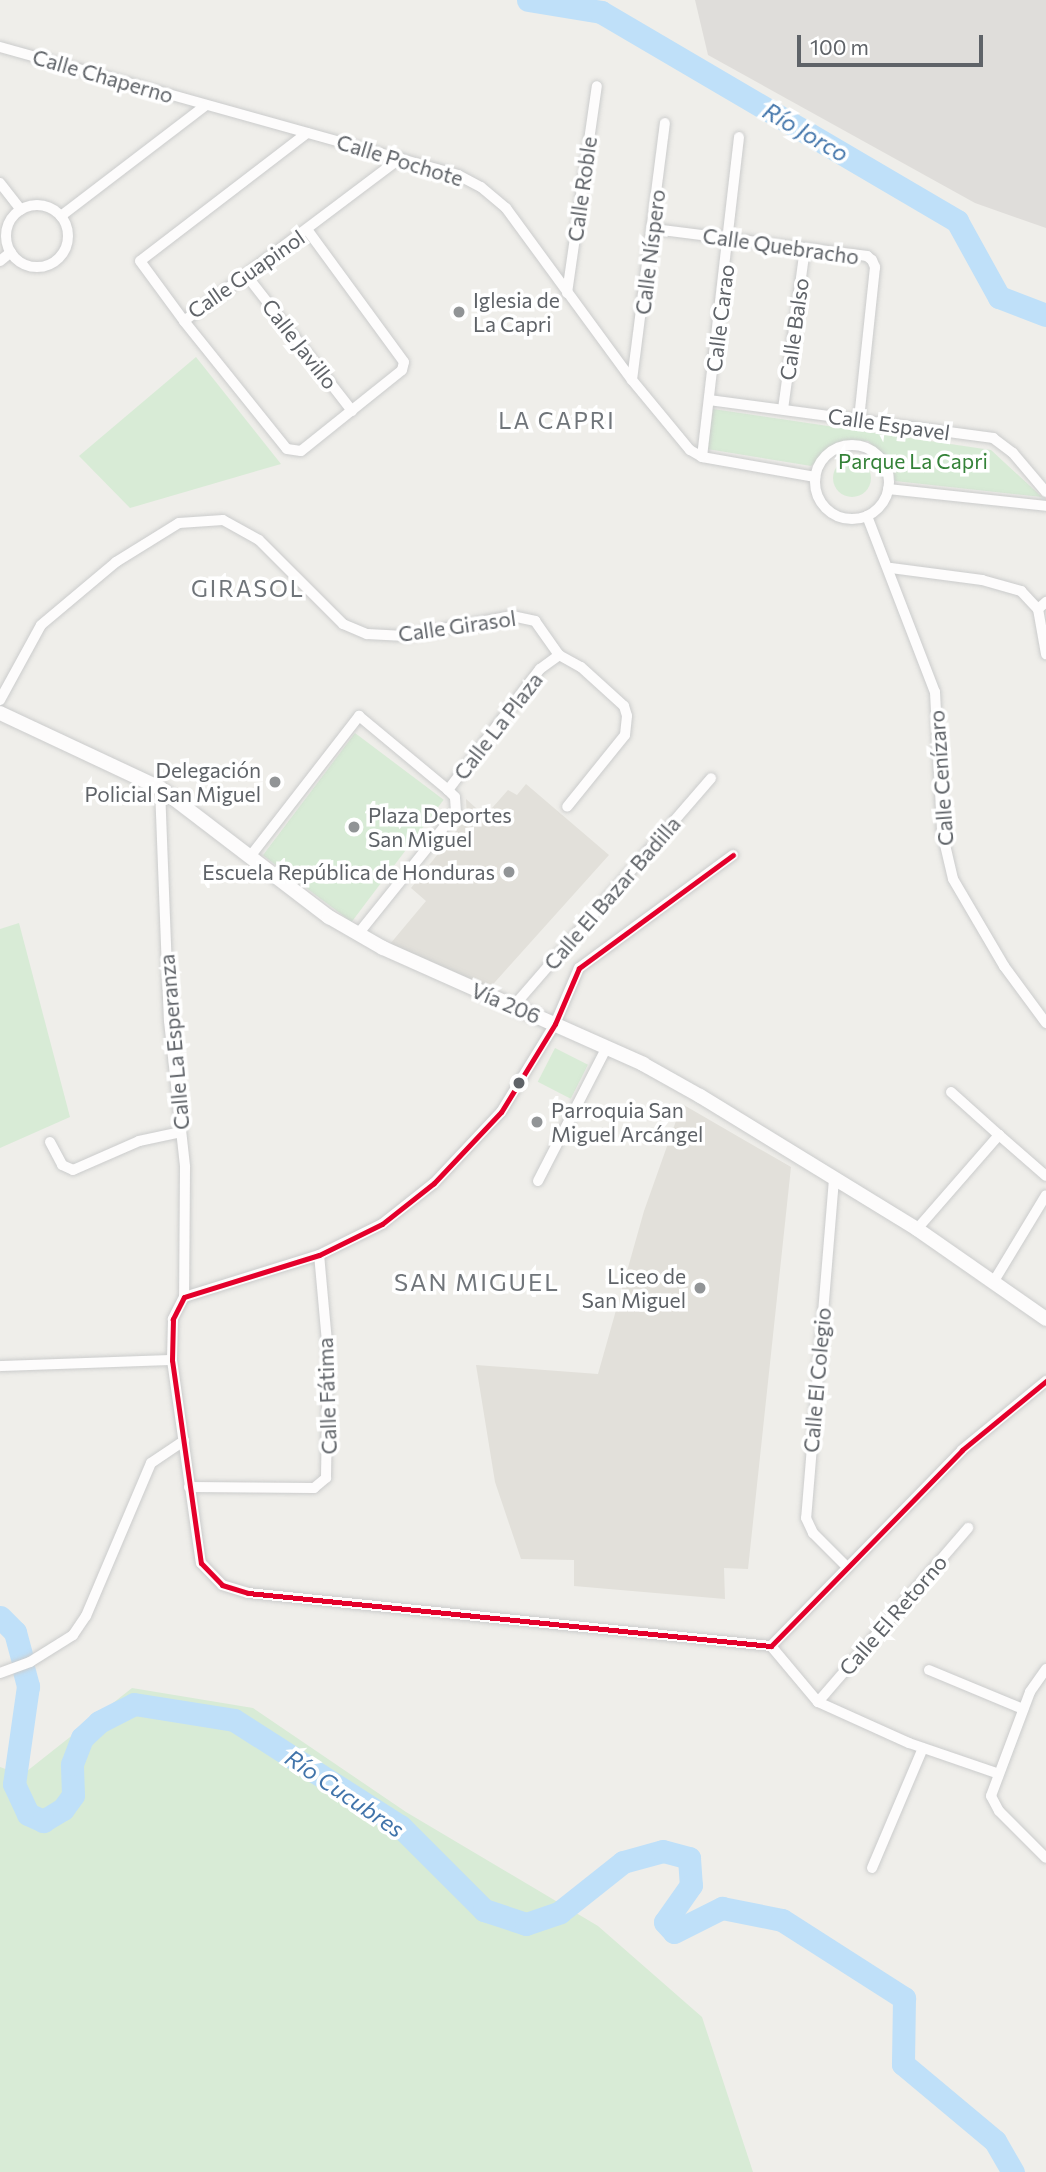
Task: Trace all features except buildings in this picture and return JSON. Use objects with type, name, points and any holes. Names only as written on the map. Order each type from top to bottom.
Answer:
[{"type":"main road","name":"Vía 206","points":[[0,713],[160,788],[252,855],[329,917],[358,934],[512,1008],[607,1048],[700,1096],[917,1229],[1046,1320]]},
{"type":"street","name":"Calle Chaperno","points":[[0,47],[205,106]]},
{"type":"street","name":"Calle Roble","points":[[567,293],[597,86]]},
{"type":"street","name":"Calle Pochote","points":[[205,106],[458,175],[481,187],[506,208],[632,380],[681,442],[702,457],[815,477]]},
{"type":"street","points":[[61,216],[205,106]]},
{"type":"street","name":"Calle Níspero","points":[[632,380],[654,229],[665,123]]},
{"type":"street","name":"Calle Guapinol","points":[[307,133],[140,261],[184,321],[308,231],[400,158]]},
{"type":"street","name":"Calle Carao","points":[[702,457],[730,239],[739,137]]},
{"type":"street","points":[[0,183],[22,210]]},
{"type":"street","points":[[47,206],[61,216],[68,235],[56,261],[37,267],[11,253],[9,224],[22,210],[47,206]]},
{"type":"street","name":"Calle Quebracho","points":[[654,229],[867,256],[875,267],[859,420]]},
{"type":"street","points":[[184,321],[286,449],[301,451],[402,370],[402,354],[308,231]]},
{"type":"street","name":"Calle Balso","points":[[783,409],[805,248]]},
{"type":"street","points":[[0,261],[11,253]]},
{"type":"street","name":"Calle Javillo","points":[[247,276],[352,411]]},
{"type":"street","name":"Calle Espavel","points":[[709,400],[993,438],[1013,453],[1046,492]]},
{"type":"street","points":[[856,446],[867,449],[884,465],[888,489],[877,509],[867,516],[855,519],[831,513],[816,493],[815,477],[832,451],[856,446]]},
{"type":"street","points":[[888,489],[1046,506]]},
{"type":"street","name":"Calle Cenízaro","points":[[867,516],[891,568],[935,692],[942,832],[953,879],[1004,966],[1046,1023]]},
{"type":"street","name":"Calle Girasol","points":[[0,701],[41,625],[116,562],[179,523],[223,520],[235,524],[259,540],[343,624],[367,634],[405,636],[523,616],[535,621],[559,655],[582,667],[624,706],[628,726],[567,807]]},
{"type":"street","points":[[891,568],[1010,586],[1042,605],[1046,654]]},
{"type":"street","name":"Calle La Plaza","points":[[358,934],[456,812],[455,797],[448,790],[540,669],[559,655]]},
{"type":"street","points":[[252,855],[359,716],[448,790]]},
{"type":"street","name":"Calle El Bazar Badilla","points":[[512,1008],[711,778]]},
{"type":"street","name":"Calle La Esperanza","points":[[160,788],[169,1021],[181,1132],[184,1297]]},
{"type":"street","points":[[733,855],[579,968],[555,1024],[501,1112],[470,1149],[383,1224],[319,1255],[184,1297],[173,1319],[172,1360],[201,1563],[222,1585],[248,1593],[771,1646],[818,1702],[923,1748],[996,1773]]},
{"type":"street","points":[[538,1181],[607,1048]]},
{"type":"street","points":[[951,1092],[1046,1176]]},
{"type":"street","points":[[50,1142],[62,1165],[74,1170],[139,1141],[181,1132]]},
{"type":"street","points":[[917,1229],[999,1135]]},
{"type":"street","name":"Calle El Colegio","points":[[834,1179],[806,1517],[813,1533],[846,1566]]},
{"type":"street","points":[[993,1281],[1046,1195]]},
{"type":"street","name":"Calle Fátima","points":[[189,1487],[314,1488],[326,1478],[328,1353],[319,1255]]},
{"type":"street","points":[[0,1366],[172,1360]]},
{"type":"street","points":[[771,1646],[846,1566],[962,1450],[1046,1381]]},
{"type":"street","points":[[0,1673],[30,1662],[73,1634],[86,1616],[151,1463],[184,1441]]},
{"type":"street","name":"Calle El Retorno","points":[[818,1702],[968,1528]]},
{"type":"street","points":[[1046,1669],[1023,1709],[996,1773],[991,1796],[999,1811],[1046,1858]]},
{"type":"street","points":[[929,1670],[1023,1709]]},
{"type":"street","points":[[872,1868],[923,1748]]},
{"type":"shaded area","points":[[695,0],[1046,0],[1046,228],[975,203],[708,55]]},
{"type":"shaded area","name":"Escuela República de Honduras","points":[[526,784],[609,855],[487,991],[390,944],[426,901],[411,888],[467,817],[466,799],[485,816],[508,790],[517,795]]},
{"type":"shaded area","name":"Liceo de San Miguel","points":[[682,1104],[791,1167],[748,1569],[724,1568],[725,1599],[574,1586],[574,1560],[521,1559],[495,1482],[476,1365],[598,1374],[644,1211]]},
{"type":"green space","points":[[196,357],[281,464],[130,508],[79,456]]},
{"type":"green space","name":"Parque La Capri","points":[[713,409],[991,450],[1042,497],[895,481],[891,464],[868,441],[837,442],[811,466],[707,449]]},
{"type":"green space","points":[[852,459],[865,465],[871,478],[865,491],[852,497],[839,491],[833,478],[839,465]]},
{"type":"green space","name":"Plaza Deportes San Miguel","points":[[355,733],[444,800],[352,922],[263,855]]},
{"type":"green space","points":[[19,923],[70,1117],[0,1148],[0,929]]},
{"type":"green space","points":[[555,1048],[588,1065],[571,1099],[538,1082]]},
{"type":"green space","points":[[132,1688],[253,1708],[406,1812],[598,1926],[702,2017],[753,2172],[0,2172],[0,1767],[22,1775]]},
{"type":"waterway","name":"Río Jorco","points":[[528,0],[601,12],[957,221],[999,297],[1046,315]]},
{"type":"waterway","name":"Río Cucubres","points":[[0,1617],[15,1632],[22,1659]]},
{"type":"waterway","name":"Río Cucubres","points":[[24,1671],[28,1686],[14,1784],[28,1814],[43,1821],[63,1809],[73,1795],[72,1764],[82,1738],[99,1722],[134,1704],[234,1720],[400,1826],[484,1910],[526,1924],[560,1912],[623,1862],[663,1851],[689,1858],[691,1885],[665,1922],[674,1932],[722,1908],[782,1920],[904,1998],[903,2064],[995,2141],[1013,2172]]},
{"type":"transit line","points":[[733,855],[579,968],[555,1024],[501,1112],[434,1183],[382,1224],[319,1255],[184,1297],[173,1319],[172,1360],[201,1563],[222,1585],[248,1593],[771,1646],[962,1450],[1046,1381]]},
{"type":"place","name":"Iglesia de La Capri","points":[[459,312]]},
{"type":"place","name":"Delegación Policial San Miguel","points":[[275,782]]},
{"type":"place","name":"Plaza Deportes San Miguel","points":[[354,827]]},
{"type":"place","name":"Escuela República de Honduras","points":[[509,872]]},
{"type":"place","name":"Parroquia San Miguel Arcángel","points":[[537,1122]]},
{"type":"place","name":"Liceo de San Miguel","points":[[700,1288]]},
{"type":"district","name":"LA CAPRI","points":[[557,420]]},
{"type":"district","name":"GIRASOL","points":[[248,588]]},
{"type":"district","name":"SAN MIGUEL","points":[[477,1282]]}]
